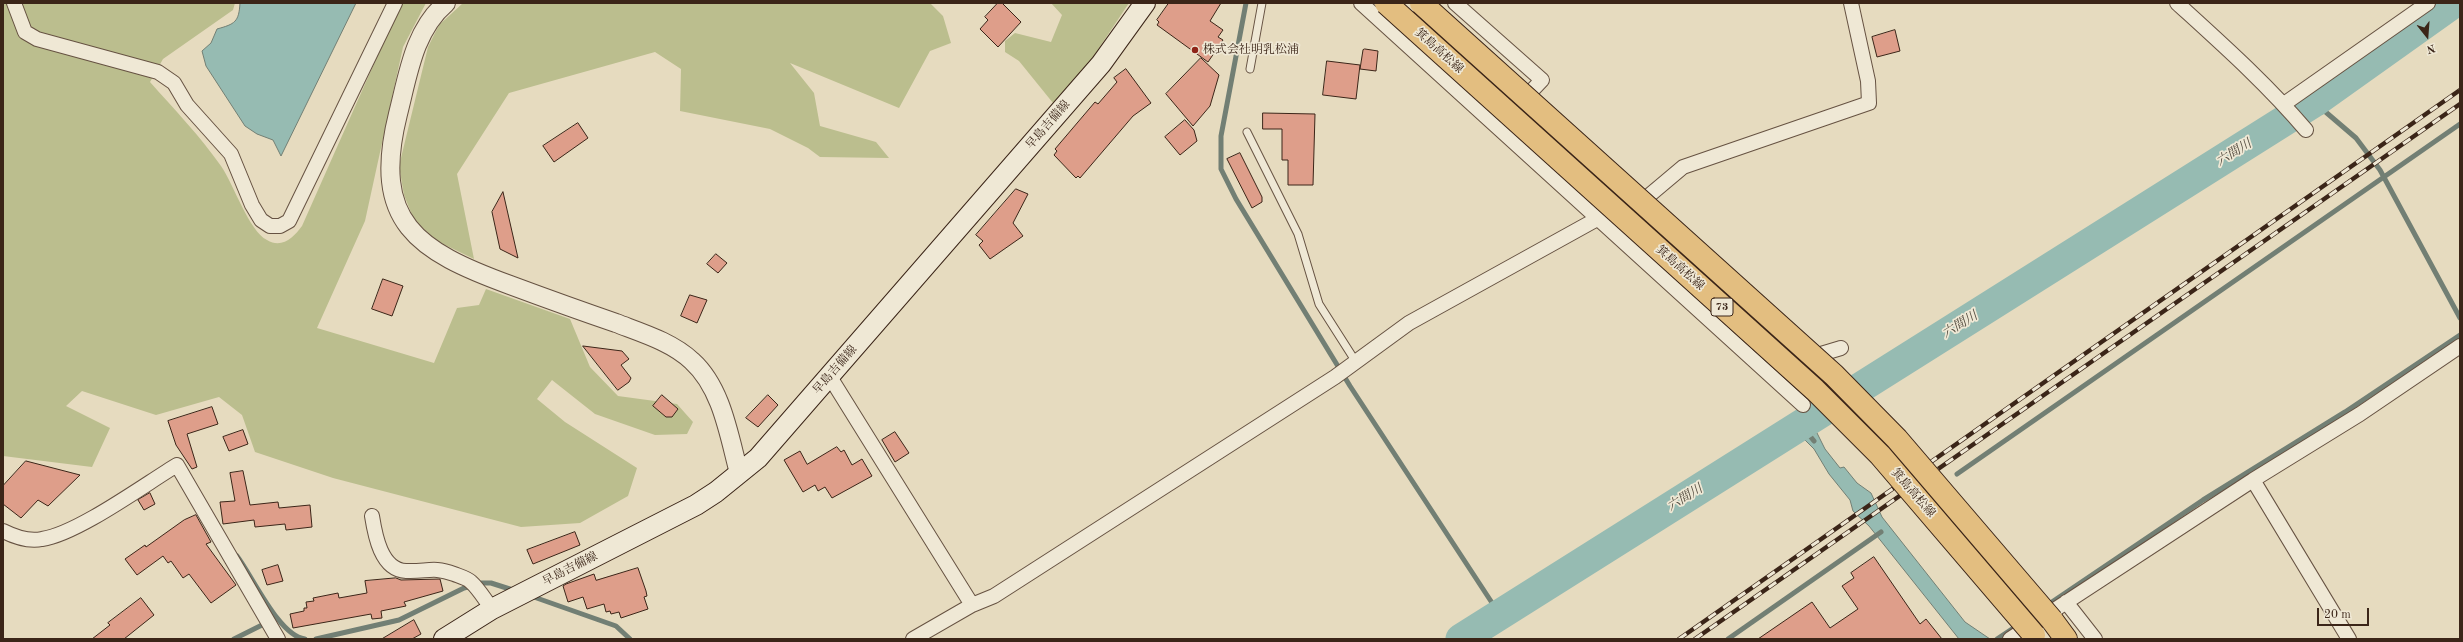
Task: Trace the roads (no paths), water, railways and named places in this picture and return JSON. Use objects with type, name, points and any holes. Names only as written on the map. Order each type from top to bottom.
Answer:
[{"type":"main road","name":"早島吉備線","points":[[444,639],[492,608],[696,505],[758,458],[830,377],[1100,64],[1145,3]]},
{"type":"main road","name":"箕島高松線","points":[[1386,3],[1815,390],[1880,455],[2035,637]]},
{"type":"main road","name":"箕島高松線","points":[[1421,3],[1834,375],[1897,439],[2052,620],[2066,639]]},
{"type":"street","points":[[14,3],[25,32],[37,39],[158,72],[174,83],[187,105],[231,154],[252,206],[261,220],[270,226],[280,226],[289,221],[395,3]]},
{"type":"street","points":[[446,3],[434,13],[413,55],[394,131],[389,166],[394,198],[403,218],[425,245],[461,266],[637,331],[669,345],[692,361],[706,377],[716,396],[738,473]]},
{"type":"street","points":[[1361,3],[1803,406]]},
{"type":"street","points":[[1455,3],[1542,80],[1497,127]]},
{"type":"street","points":[[913,639],[972,605],[994,596],[1345,370],[1409,323],[1597,219],[1639,204],[1683,167],[1869,103],[1868,81],[1850,3]]},
{"type":"street","points":[[2177,3],[2284,104],[2306,130]]},
{"type":"street","points":[[2284,104],[2428,3]]},
{"type":"street","points":[[2010,639],[2253,480],[2360,414],[2460,346]]},
{"type":"street","points":[[1765,370],[1841,348]]},
{"type":"street","points":[[830,377],[972,605]]},
{"type":"street","points":[[3,531],[19,538],[42,540],[74,527],[176,465],[272,629]]},
{"type":"street","points":[[2253,480],[2349,639]]},
{"type":"street","points":[[372,516],[376,539],[389,562],[397,570],[406,572],[439,568],[474,586],[492,608]]},
{"type":"street","points":[[2066,602],[2095,639]]},
{"type":"lane","points":[[1250,69],[1262,3]]},
{"type":"lane","points":[[1247,132],[1298,234],[1319,304],[1345,370]]},
{"type":"water","points":[[240,3],[356,3],[281,156],[273,140],[257,134],[245,126],[206,66],[202,51],[211,43],[217,29],[228,26],[235,21],[239,14]]},
{"type":"water","points":[[1817,433],[1825,449],[1840,468],[1844,467],[1857,483],[1871,493],[1882,517],[1965,622],[1990,639],[1959,639],[1869,526],[1853,511],[1850,500],[1829,474],[1814,449],[1805,440]]},
{"type":"waterway","points":[[1246,3],[1221,136],[1221,169],[1236,199],[1350,386],[1500,615]]},
{"type":"waterway","name":"六間川","points":[[1461,639],[2314,102],[2453,3]]},
{"type":"waterway","points":[[2314,102],[2356,138],[2380,170],[2460,318]]},
{"type":"waterway","points":[[1957,474],[2460,124]]},
{"type":"waterway","points":[[2046,606],[2203,500],[2345,412],[2460,335]]},
{"type":"waterway","points":[[1801,425],[1814,441]]},
{"type":"waterway","points":[[1728,639],[1881,532]]},
{"type":"waterway","points":[[237,556],[276,617],[295,635],[305,639]]},
{"type":"waterway","points":[[316,639],[399,620],[464,588],[482,583],[491,583],[516,591]]},
{"type":"waterway","points":[[531,596],[616,626],[630,639]]},
{"type":"waterway","points":[[234,639],[268,622]]},
{"type":"waterway","points":[[1997,639],[2018,625]]},
{"type":"railway","points":[[1679,639],[2460,90]]},
{"type":"railway","points":[[1695,639],[2460,104]]},
{"type":"place","name":"株式会社明乳松浦","points":[[1195,50]]}]
